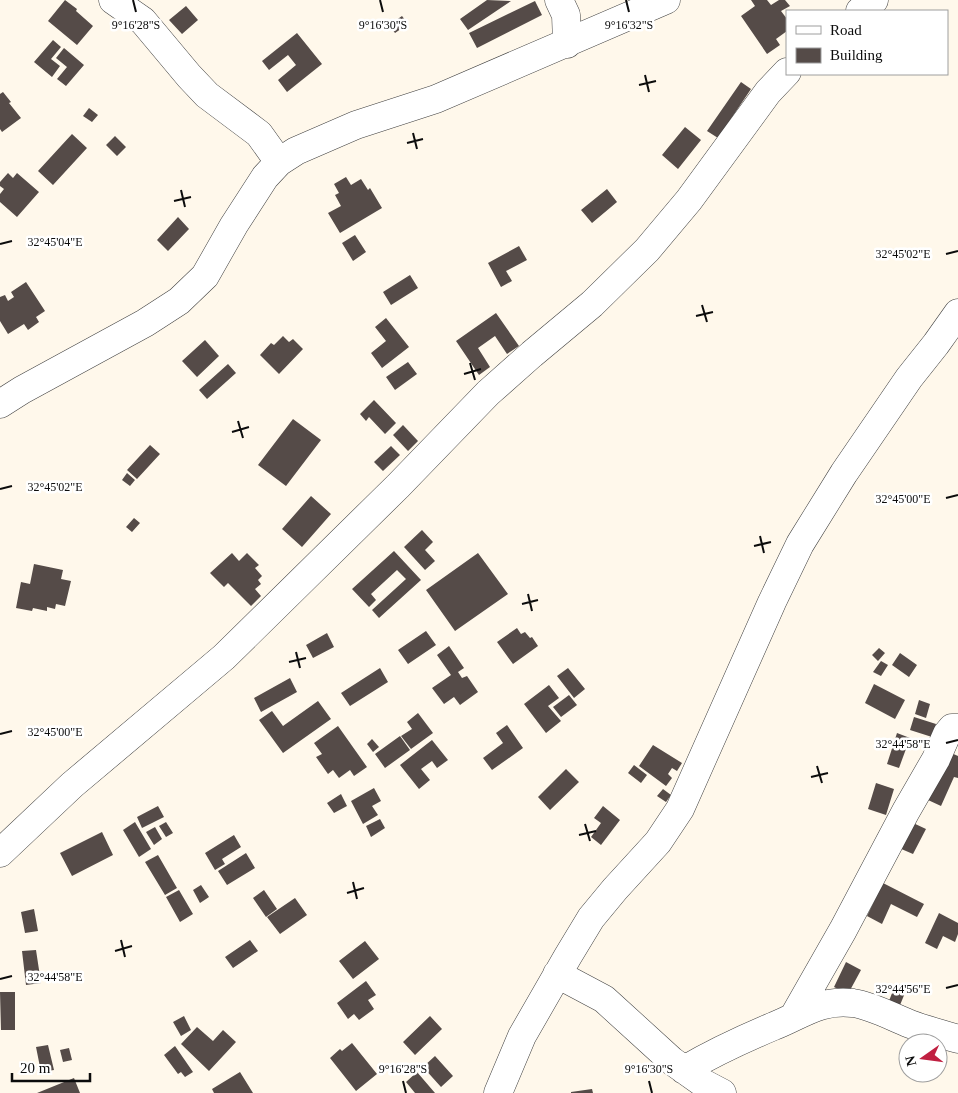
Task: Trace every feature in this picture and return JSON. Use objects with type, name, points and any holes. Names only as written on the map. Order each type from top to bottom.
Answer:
[{"type":"street","points":[[113,0],[143,21],[188,76],[207,95],[259,134],[279,162]]},
{"type":"street","points":[[558,0],[566,15],[567,44]]},
{"type":"street","points":[[0,404],[145,322],[178,301],[205,276],[254,191],[279,162],[296,150],[356,124],[436,99],[666,0]]},
{"type":"street","points":[[861,10],[874,0]]},
{"type":"street","points":[[0,853],[72,785],[224,657],[398,486],[488,393],[592,304],[647,250],[689,200],[768,92],[786,73]]},
{"type":"street","points":[[498,1093],[522,1036],[591,918],[658,842],[680,809],[800,544],[844,474],[909,378],[958,313]]},
{"type":"street","points":[[794,1016],[868,885],[906,811],[936,759],[947,734],[952,728],[958,728]]},
{"type":"street","points":[[557,974],[604,1000],[672,1061],[703,1083],[722,1093]]},
{"type":"street","points":[[684,1070],[714,1053],[811,1008],[840,1002],[855,1003],[913,1025],[958,1039]]},
{"type":"building","points":[[65,0],[77,9],[76,11],[93,26],[77,45],[48,21]]},
{"type":"building","points":[[487,0],[511,1],[468,30],[460,19]]},
{"type":"building","points":[[751,0],[767,0],[771,5],[779,0],[785,0],[790,6],[781,11],[786,18],[786,32],[776,39],[780,45],[767,54],[741,16],[755,6]]},
{"type":"building","points":[[535,1],[542,15],[477,48],[469,33]]},
{"type":"building","points":[[186,6],[198,20],[182,34],[169,20]]},
{"type":"building","points":[[402,16],[408,24],[395,33],[389,25]]},
{"type":"building","points":[[297,33],[322,64],[287,92],[278,80],[296,65],[288,55],[269,70],[262,61]]},
{"type":"building","points":[[53,40],[61,47],[51,59],[60,66],[52,77],[34,62]]},
{"type":"building","points":[[64,48],[84,65],[66,86],[57,79],[67,67],[56,58]]},
{"type":"building","points":[[741,82],[751,89],[718,138],[707,131]]},
{"type":"building","points":[[3,92],[21,118],[2,132],[0,129],[0,94]]},
{"type":"building","points":[[89,108],[98,115],[92,122],[83,116]]},
{"type":"building","points":[[685,127],[701,140],[678,169],[662,155]]},
{"type":"building","points":[[72,134],[87,148],[53,185],[38,171]]},
{"type":"building","points":[[115,136],[126,147],[117,156],[106,145]]},
{"type":"building","points":[[8,173],[13,178],[17,173],[39,192],[17,217],[0,202],[0,194],[4,189],[0,186],[0,182]]},
{"type":"building","points":[[346,177],[351,185],[361,179],[368,190],[370,188],[382,208],[340,233],[328,213],[341,206],[335,195],[339,193],[334,184]]},
{"type":"building","points":[[607,189],[617,202],[592,223],[581,210]]},
{"type":"building","points":[[178,217],[189,229],[168,251],[157,240]]},
{"type":"building","points":[[355,235],[366,252],[353,261],[342,243]]},
{"type":"building","points":[[519,246],[527,260],[506,271],[512,281],[501,287],[488,263]]},
{"type":"building","points":[[410,275],[418,288],[391,305],[383,292]]},
{"type":"building","points":[[26,282],[45,311],[36,317],[39,322],[28,330],[24,324],[8,334],[0,321],[0,297],[5,295],[8,301],[14,297],[11,292]]},
{"type":"building","points":[[496,313],[519,346],[507,354],[495,336],[478,348],[490,367],[479,375],[456,341]]},
{"type":"building","points":[[386,318],[409,347],[382,368],[371,353],[386,341],[375,327]]},
{"type":"building","points":[[283,336],[289,342],[293,339],[303,349],[279,374],[260,355],[271,343],[274,345]]},
{"type":"building","points":[[205,340],[219,356],[197,377],[182,361]]},
{"type":"building","points":[[408,362],[417,374],[395,390],[386,377]]},
{"type":"building","points":[[228,364],[236,373],[207,399],[199,390]]},
{"type":"building","points":[[374,400],[396,423],[385,434],[369,417],[366,421],[360,414]]},
{"type":"building","points":[[293,419],[321,440],[286,486],[258,465]]},
{"type":"building","points":[[403,425],[418,441],[408,451],[393,435]]},
{"type":"building","points":[[150,445],[160,454],[137,479],[127,470]]},
{"type":"building","points":[[391,446],[400,455],[383,471],[374,462]]},
{"type":"building","points":[[127,473],[135,480],[130,486],[122,480]]},
{"type":"building","points":[[311,496],[331,514],[302,547],[282,529]]},
{"type":"building","points":[[134,518],[140,523],[132,532],[126,527]]},
{"type":"building","points":[[422,530],[433,542],[425,550],[435,561],[425,570],[404,547]]},
{"type":"building","points":[[394,551],[421,580],[379,618],[372,610],[406,579],[397,570],[371,594],[376,600],[369,607],[352,589]]},
{"type":"building","points":[[232,553],[239,561],[247,553],[259,565],[255,568],[262,576],[258,580],[261,584],[255,589],[261,596],[251,606],[228,583],[224,587],[210,573]]},
{"type":"building","points":[[478,553],[508,594],[455,631],[426,590]]},
{"type":"building","points":[[34,564],[63,570],[61,579],[71,581],[65,606],[56,604],[55,609],[47,607],[47,611],[33,608],[32,611],[16,608],[21,582],[30,584]]},
{"type":"building","points":[[517,628],[521,634],[525,632],[530,638],[532,637],[538,646],[513,664],[497,642]]},
{"type":"building","points":[[426,631],[436,645],[408,664],[398,650]]},
{"type":"building","points":[[327,633],[334,647],[313,658],[306,645]]},
{"type":"building","points":[[449,646],[464,668],[458,672],[462,678],[467,676],[478,692],[460,705],[454,697],[444,704],[432,688],[451,675],[437,655]]},
{"type":"building","points":[[879,648],[885,653],[878,661],[872,655]]},
{"type":"building","points":[[900,653],[917,665],[909,677],[892,665]]},
{"type":"building","points":[[881,661],[888,665],[881,676],[873,672]]},
{"type":"building","points":[[380,668],[388,682],[350,706],[341,693]]},
{"type":"building","points":[[568,668],[585,689],[574,698],[557,676]]},
{"type":"building","points":[[290,678],[297,692],[261,712],[254,698]]},
{"type":"building","points":[[874,684],[905,700],[895,719],[865,703]]},
{"type":"building","points":[[549,685],[559,698],[548,706],[561,721],[546,733],[524,704]]},
{"type":"building","points":[[569,695],[577,705],[561,717],[553,707]]},
{"type":"building","points":[[919,700],[930,704],[926,718],[915,714]]},
{"type":"building","points":[[318,701],[331,719],[283,753],[259,720],[272,711],[283,726]]},
{"type":"building","points":[[418,713],[433,733],[411,749],[401,736],[412,729],[407,722]]},
{"type":"building","points":[[914,717],[936,724],[932,737],[910,730]]},
{"type":"building","points":[[507,725],[523,748],[492,770],[483,758],[503,743],[496,733]]},
{"type":"building","points":[[338,726],[367,767],[354,776],[350,770],[339,778],[333,770],[328,774],[316,757],[322,754],[314,743]]},
{"type":"building","points":[[897,733],[910,738],[899,768],[887,764]]},
{"type":"building","points":[[400,736],[410,750],[385,768],[375,754]]},
{"type":"building","points":[[372,739],[379,747],[373,752],[367,744]]},
{"type":"building","points":[[432,740],[448,760],[437,768],[432,761],[421,769],[430,780],[419,789],[400,765]]},
{"type":"building","points":[[653,745],[682,763],[677,771],[672,768],[668,774],[672,778],[666,786],[639,766]]},
{"type":"building","points":[[949,752],[958,756],[958,778],[954,777],[941,806],[928,800]]},
{"type":"building","points":[[634,765],[647,775],[641,783],[628,773]]},
{"type":"building","points":[[566,769],[579,782],[550,810],[538,797]]},
{"type":"building","points":[[876,783],[894,789],[886,815],[868,809]]},
{"type":"building","points":[[374,788],[381,801],[372,806],[378,815],[363,824],[351,801]]},
{"type":"building","points":[[663,789],[671,795],[666,802],[657,796]]},
{"type":"building","points":[[341,794],[347,806],[334,813],[327,803]]},
{"type":"building","points":[[158,806],[164,817],[142,828],[137,817]]},
{"type":"building","points":[[603,806],[620,820],[601,845],[591,837],[601,823],[594,818]]},
{"type":"building","points":[[380,819],[385,828],[371,837],[366,826]]},
{"type":"building","points":[[135,822],[151,849],[139,857],[123,830]]},
{"type":"building","points":[[166,822],[173,833],[166,837],[159,826]]},
{"type":"building","points":[[911,822],[926,829],[913,854],[899,848]]},
{"type":"building","points":[[155,827],[162,839],[154,845],[146,832]]},
{"type":"building","points":[[102,832],[113,855],[72,876],[60,853]]},
{"type":"building","points":[[234,835],[241,847],[222,859],[225,864],[215,870],[205,853]]},
{"type":"building","points":[[246,853],[255,868],[227,885],[218,871]]},
{"type":"building","points":[[158,855],[177,888],[165,895],[145,862]]},
{"type":"building","points":[[883,883],[924,904],[917,917],[891,904],[882,924],[867,916]]},
{"type":"building","points":[[201,885],[209,897],[200,903],[193,890]]},
{"type":"building","points":[[179,890],[193,914],[180,922],[166,897]]},
{"type":"building","points":[[264,890],[277,909],[266,917],[253,898]]},
{"type":"building","points":[[295,898],[307,915],[280,934],[267,917]]},
{"type":"building","points":[[34,909],[38,931],[25,933],[21,912]]},
{"type":"building","points":[[939,913],[958,923],[958,934],[955,942],[943,936],[937,949],[925,943]]},
{"type":"building","points":[[250,940],[258,951],[233,968],[225,957]]},
{"type":"building","points":[[365,941],[379,959],[353,979],[339,961]]},
{"type":"building","points":[[36,950],[41,983],[26,985],[22,951]]},
{"type":"building","points":[[846,962],[861,970],[848,994],[834,987]]},
{"type":"building","points":[[366,981],[376,995],[368,1000],[374,1009],[359,1020],[354,1014],[348,1019],[337,1003]]},
{"type":"building","points":[[896,983],[907,988],[898,1010],[887,1006]]},
{"type":"building","points":[[0,992],[15,992],[15,1030],[1,1030]]},
{"type":"building","points":[[184,1016],[191,1030],[181,1036],[173,1022]]},
{"type":"building","points":[[430,1016],[442,1029],[415,1055],[403,1042]]},
{"type":"building","points":[[197,1027],[213,1041],[223,1030],[236,1042],[209,1071],[181,1044]]},
{"type":"building","points":[[352,1043],[377,1074],[356,1091],[330,1058],[340,1049],[342,1051]]},
{"type":"building","points":[[48,1045],[54,1070],[41,1072],[36,1047]]},
{"type":"building","points":[[175,1046],[193,1072],[185,1077],[181,1072],[178,1074],[164,1055]]},
{"type":"building","points":[[69,1048],[72,1060],[63,1062],[60,1050]]},
{"type":"building","points":[[435,1056],[453,1076],[441,1087],[423,1067]]},
{"type":"building","points":[[240,1072],[253,1093],[214,1093],[212,1089]]},
{"type":"building","points":[[417,1072],[435,1093],[415,1093],[406,1082]]},
{"type":"building","points":[[74,1078],[80,1093],[37,1093]]},
{"type":"building","points":[[592,1089],[593,1093],[571,1093],[571,1092]]}]
